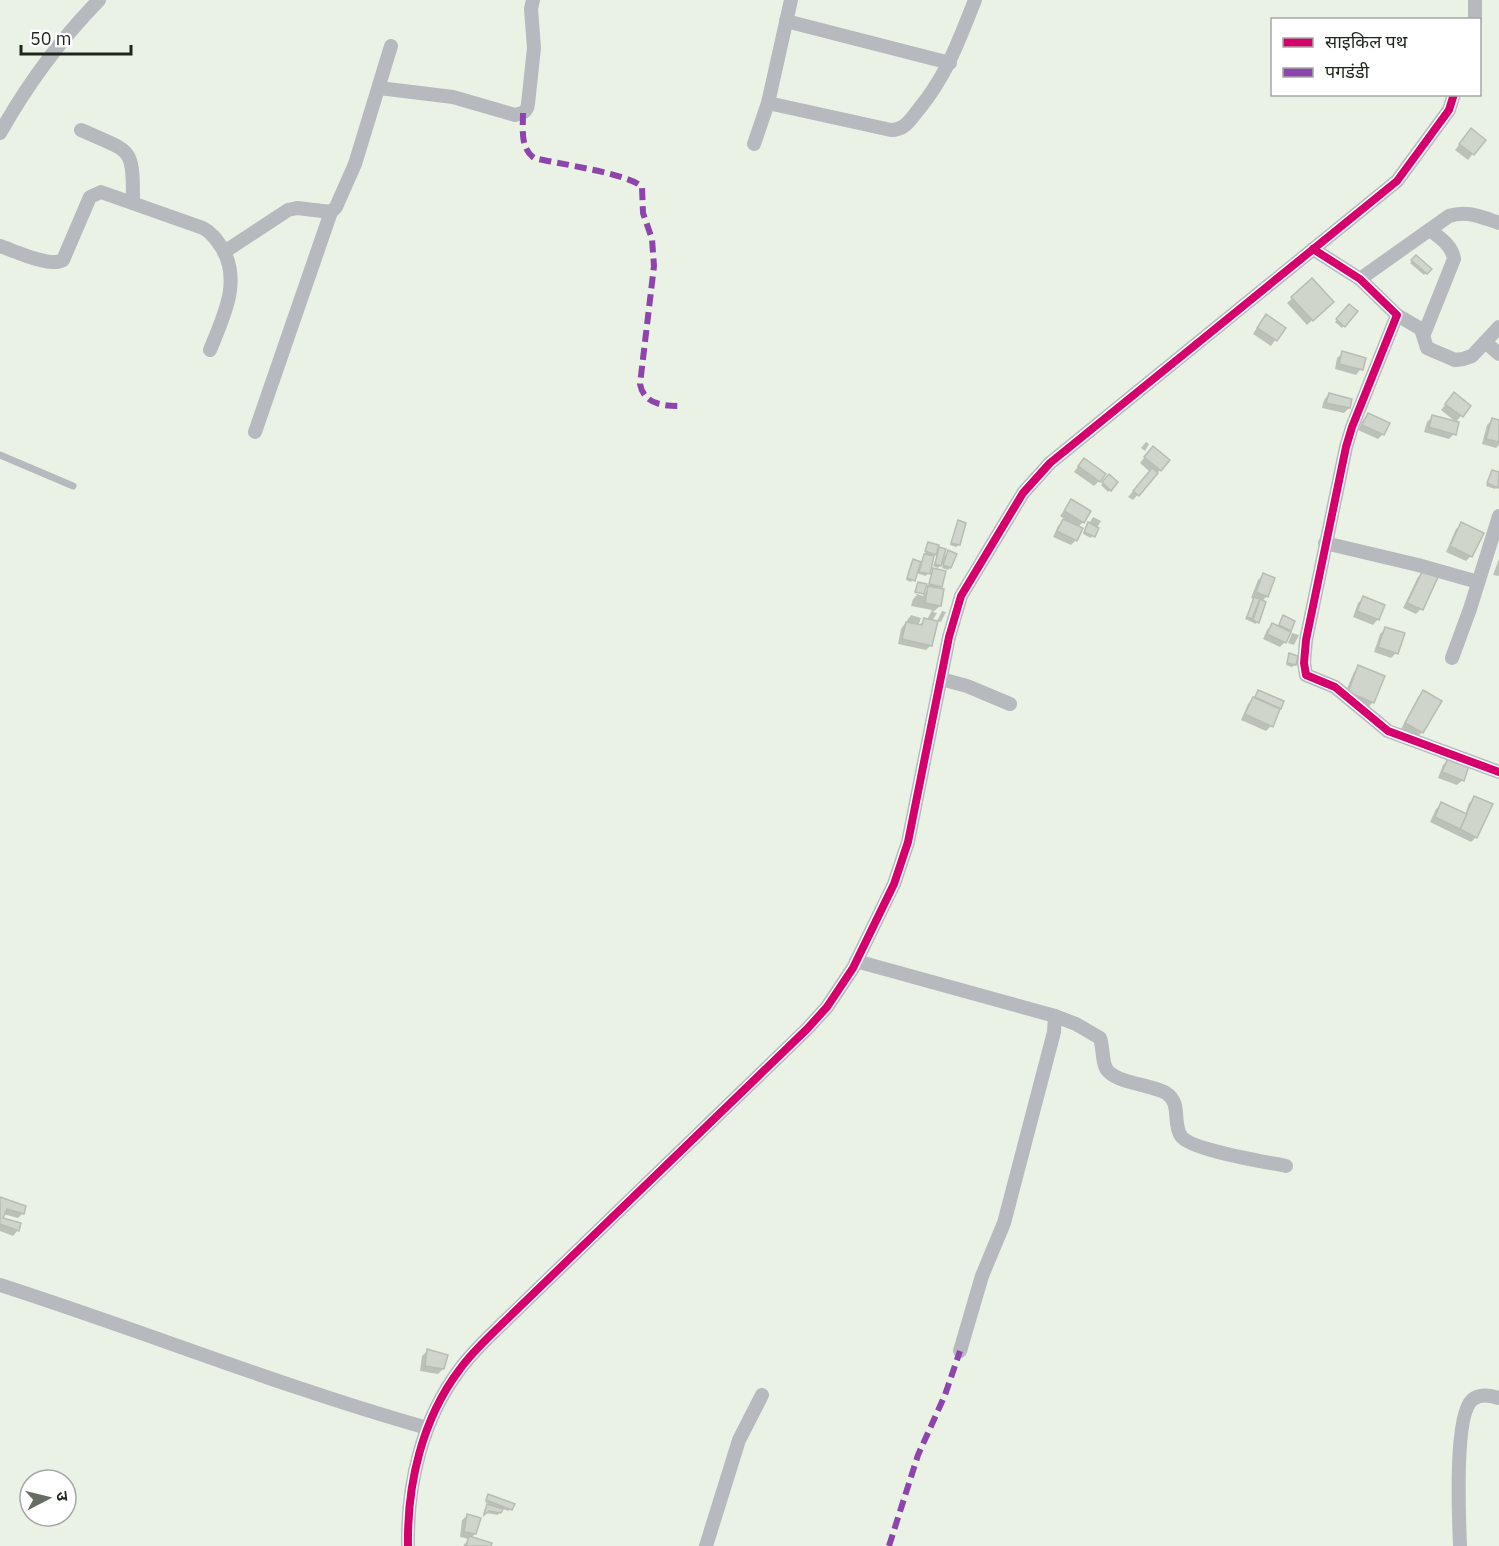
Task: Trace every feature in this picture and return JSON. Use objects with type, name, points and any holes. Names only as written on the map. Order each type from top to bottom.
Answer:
[{"type":"street","points":[[0,133],[44,67],[76,25],[99,0]]},
{"type":"street","points":[[379,88],[453,97],[515,115],[523,113],[527,110],[534,48],[531,9],[533,0]]},
{"type":"street","points":[[754,144],[768,103],[791,0]]},
{"type":"street","points":[[768,103],[891,130],[904,128],[929,97],[950,63],[975,0]]},
{"type":"street","points":[[1475,18],[1476,0]]},
{"type":"street","points":[[786,21],[950,63]]},
{"type":"street","points":[[255,432],[332,212],[355,164],[391,46]]},
{"type":"street","points":[[408,1546],[411,1492],[416,1464],[427,1428],[447,1389],[473,1352],[807,1029],[863,964],[908,842],[949,637],[961,596],[1023,493],[1050,463],[1397,181],[1449,110],[1454,96]]},
{"type":"street","points":[[81,130],[122,148],[128,153],[133,166],[133,203]]},
{"type":"street","points":[[0,246],[47,262],[59,263],[63,260],[90,197],[101,192],[203,228],[213,234],[224,252],[232,280],[231,294],[210,350]]},
{"type":"street","points":[[224,252],[288,210],[297,208],[332,212]]},
{"type":"street","points":[[1360,279],[1449,216],[1460,213],[1473,214],[1498,226]]},
{"type":"street","points":[[1424,334],[1454,259],[1453,252],[1448,245],[1430,230]]},
{"type":"street","points":[[1313,249],[1360,279],[1396,315],[1421,329],[1427,348],[1455,360],[1472,356],[1499,327]]},
{"type":"street","points":[[1396,315],[1352,427],[1325,543],[1306,640],[1304,663],[1306,675],[1335,687],[1388,731],[1499,772]]},
{"type":"street","points":[[1485,342],[1499,354]]},
{"type":"street","points":[[1452,658],[1478,582],[1494,545],[1499,516]]},
{"type":"street","points":[[1325,543],[1419,565],[1478,582]]},
{"type":"street","points":[[940,679],[967,686],[1010,704]]},
{"type":"street","points":[[863,964],[1055,1016],[1076,1024],[1100,1038],[1108,1072],[1116,1077],[1159,1090],[1172,1098],[1176,1106],[1179,1131],[1186,1141],[1213,1150],[1286,1166]]},
{"type":"street","points":[[960,1351],[982,1276],[1004,1222],[1054,1032],[1055,1016]]},
{"type":"street","points":[[0,1285],[88,1313],[360,1409],[427,1428]]},
{"type":"street","points":[[706,1546],[739,1440],[762,1395]]},
{"type":"street","points":[[1460,1546],[1458,1477],[1466,1412],[1471,1400],[1477,1396],[1486,1395],[1499,1398]]},
{"type":"lane","points":[[0,455],[73,486]]},
{"type":"building","points":[[1471,128],[1486,140],[1474,155],[1459,144]]},
{"type":"building","points":[[1416,255],[1432,269],[1427,274],[1411,260]]},
{"type":"building","points":[[1312,278],[1334,302],[1313,321],[1291,297]]},
{"type":"building","points":[[1349,304],[1358,311],[1345,327],[1336,319]]},
{"type":"building","points":[[1266,314],[1286,328],[1277,341],[1257,328]]},
{"type":"building","points":[[1342,351],[1366,358],[1363,370],[1339,364]]},
{"type":"building","points":[[1454,392],[1471,406],[1463,417],[1445,404]]},
{"type":"building","points":[[1329,393],[1352,399],[1350,408],[1326,403]]},
{"type":"building","points":[[1368,413],[1390,423],[1384,435],[1362,425]]},
{"type":"building","points":[[1432,415],[1459,422],[1456,435],[1429,427]]},
{"type":"building","points":[[1492,418],[1499,420],[1499,442],[1486,439]]},
{"type":"building","points":[[1153,446],[1170,460],[1161,471],[1144,457]]},
{"type":"building","points":[[1084,458],[1106,474],[1100,482],[1078,466]]},
{"type":"building","points":[[1152,468],[1158,473],[1139,496],[1133,491]]},
{"type":"building","points":[[1492,470],[1499,472],[1498,488],[1487,483]]},
{"type":"building","points":[[1109,474],[1118,482],[1111,491],[1102,482]]},
{"type":"building","points":[[1071,499],[1091,511],[1084,523],[1064,511]]},
{"type":"building","points":[[1063,519],[1083,528],[1077,541],[1057,531]]},
{"type":"building","points":[[958,520],[966,523],[960,545],[951,543]]},
{"type":"building","points":[[1088,522],[1099,528],[1095,537],[1084,532]]},
{"type":"building","points":[[1461,522],[1484,533],[1472,557],[1450,546]]},
{"type":"building","points":[[928,542],[939,545],[936,555],[925,551]]},
{"type":"building","points":[[939,547],[946,549],[941,566],[935,564]]},
{"type":"building","points":[[948,550],[957,554],[951,568],[943,565]]},
{"type":"building","points":[[924,554],[934,556],[930,574],[919,572]]},
{"type":"building","points":[[913,559],[921,562],[915,581],[907,578]]},
{"type":"building","points":[[933,568],[946,571],[942,587],[929,584]]},
{"type":"building","points":[[1423,570],[1438,577],[1423,610],[1407,603]]},
{"type":"building","points":[[1263,573],[1275,578],[1268,597],[1256,592]]},
{"type":"building","points":[[918,582],[927,584],[924,594],[915,592]]},
{"type":"building","points":[[928,586],[944,589],[941,606],[925,603]]},
{"type":"building","points":[[1363,596],[1385,605],[1379,620],[1357,611]]},
{"type":"building","points":[[1254,597],[1260,599],[1252,619],[1247,617]]},
{"type":"building","points":[[1260,599],[1266,602],[1259,623],[1253,620]]},
{"type":"building","points":[[1283,615],[1295,621],[1291,631],[1279,625]]},
{"type":"building","points":[[924,618],[938,621],[932,646],[902,639],[906,622],[922,625]]},
{"type":"building","points":[[1272,623],[1291,632],[1286,643],[1267,634]]},
{"type":"building","points":[[1385,627],[1405,633],[1398,654],[1378,647]]},
{"type":"building","points":[[1289,653],[1298,656],[1296,665],[1287,663]]},
{"type":"building","points":[[1358,665],[1385,676],[1374,703],[1348,692]]},
{"type":"building","points":[[1258,690],[1284,701],[1281,709],[1255,697]]},
{"type":"building","points":[[1423,690],[1442,701],[1423,733],[1405,723]]},
{"type":"building","points":[[1253,697],[1280,709],[1273,727],[1245,714]]},
{"type":"building","points":[[1448,758],[1469,766],[1464,781],[1442,772]]},
{"type":"building","points":[[1474,796],[1493,804],[1477,838],[1460,829]]},
{"type":"building","points":[[1441,802],[1467,814],[1460,829],[1435,817]]},
{"type":"building","points":[[0,1197],[26,1206],[24,1214],[7,1209],[3,1218],[21,1223],[19,1231],[0,1224]]},
{"type":"building","points":[[427,1349],[448,1355],[444,1369],[425,1366]]},
{"type":"building","points":[[488,1494],[515,1504],[512,1510],[486,1500]]},
{"type":"building","points":[[487,1504],[503,1509],[501,1513],[489,1511],[484,1515]]},
{"type":"building","points":[[467,1514],[481,1518],[476,1534],[464,1532]]},
{"type":"building","points":[[469,1536],[492,1543],[491,1546],[466,1546]]},
{"type":"marked path","points":[[523,113],[524,144],[534,158],[608,173],[635,182],[642,187],[643,213],[652,239],[654,266],[640,384],[642,391],[650,400],[662,405],[682,406]]},
{"type":"marked path","points":[[889,1546],[918,1455],[945,1395],[960,1351]]},
{"type":"cycle path","points":[[408,1546],[410,1499],[419,1453],[436,1409],[465,1362],[807,1029],[827,1007],[853,968],[894,884],[908,842],[949,637],[961,596],[1023,493],[1050,463],[1397,181],[1449,110],[1453,96]]},
{"type":"cycle path","points":[[1313,249],[1360,279],[1397,315],[1346,447],[1306,640],[1304,663],[1306,675],[1335,687],[1388,731],[1499,772]]}]
